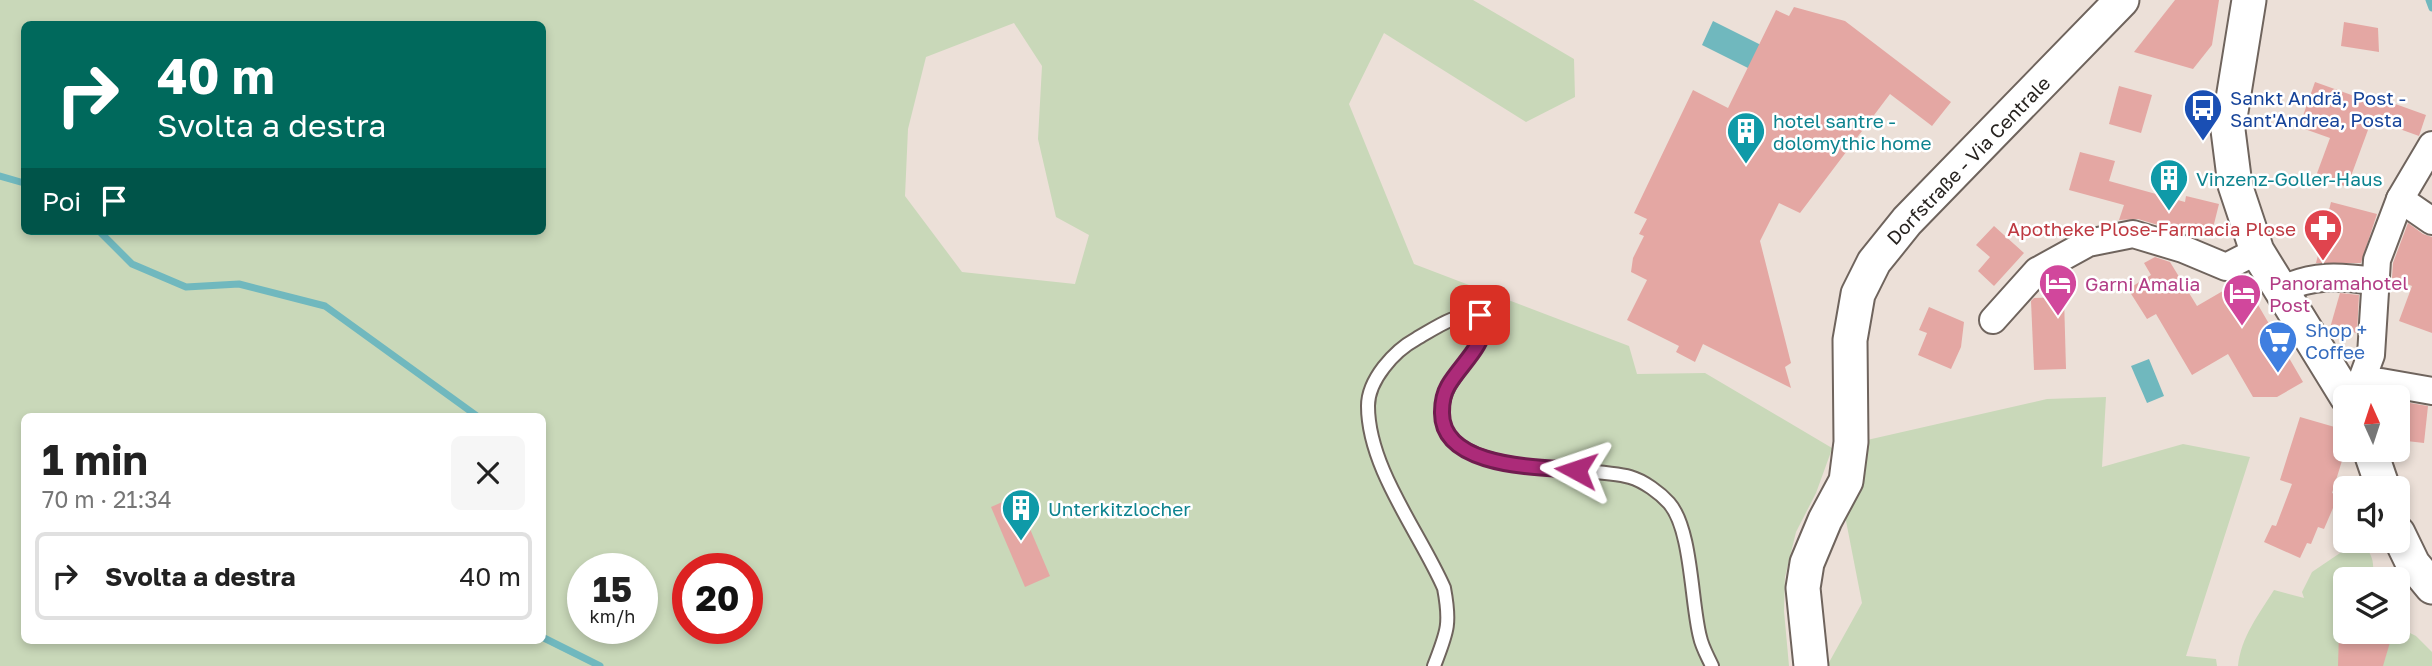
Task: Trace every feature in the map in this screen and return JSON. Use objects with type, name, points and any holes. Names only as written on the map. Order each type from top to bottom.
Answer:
[{"type":"street","name":"Dorfstraße - Via Centrale","points":[[1811,666],[1803,588],[1807,563],[1825,520],[1846,481],[1851,442],[1850,340],[1858,294],[1874,262],[1907,221],[2122,0]]},
{"type":"street","points":[[2249,0],[2228,130],[2235,186],[2258,251],[2281,290],[2347,385]]},
{"type":"street","points":[[2354,385],[2371,355],[2376,260],[2400,199],[2432,145]]},
{"type":"street","points":[[2400,199],[2432,221]]},
{"type":"street","points":[[1993,320],[2037,271],[2088,243],[2133,234],[2183,249],[2226,267],[2258,251]]},
{"type":"street","points":[[2281,290],[2296,283],[2339,275],[2374,281]]},
{"type":"street","points":[[2371,385],[2381,382],[2398,385]]},
{"type":"street","points":[[2410,387],[2432,391]]},
{"type":"street","points":[[2408,553],[2432,587]]},
{"type":"lane","points":[[1434,666],[1448,629],[1444,588],[1379,459],[1368,405],[1374,384],[1390,360],[1406,344],[1453,318],[1466,314],[1480,315],[1485,322],[1485,332],[1447,388],[1442,407],[1442,424],[1451,439],[1482,458],[1507,464],[1600,471],[1632,478],[1655,490],[1671,505],[1681,529],[1700,638],[1712,666]]},
{"type":"green space","points":[[0,0],[1473,0],[1574,59],[1575,97],[1526,122],[1384,33],[1349,104],[1414,264],[1629,346],[1637,374],[1705,373],[1832,448],[2047,399],[2106,397],[2102,467],[2183,444],[2250,457],[2186,656],[2216,659],[2217,666],[1827,666],[1862,603],[1832,449],[1816,493],[1796,532],[1785,577],[1784,611],[1789,666],[0,666]],"holes":[[[1014,23],[1042,66],[1038,139],[1056,217],[1089,235],[1075,284],[962,272],[905,196],[908,129],[926,57]]]},
{"type":"green space","points":[[2340,553],[2369,553],[2373,567],[2333,567],[2333,644],[2410,644],[2410,633],[2432,652],[2432,666],[2238,666],[2247,636],[2274,590],[2304,598],[2302,592],[2312,572]]},
{"type":"water","points":[[1713,21],[1769,49],[1758,73],[1702,45]]},
{"type":"water","points":[[2149,359],[2164,396],[2147,403],[2131,366]]},
{"type":"building","points":[[2175,0],[2219,0],[2212,45],[2193,69],[2134,52]]},
{"type":"building","name":"hotel santre - dolomythic home","points":[[1794,7],[1845,21],[1951,102],[1932,126],[1890,94],[1800,213],[1779,203],[1760,241],[1791,363],[1785,367],[1791,388],[1703,344],[1695,362],[1676,352],[1679,346],[1627,320],[1647,280],[1631,272],[1633,258],[1644,236],[1639,234],[1647,219],[1634,213],[1693,90],[1728,108],[1776,10],[1789,16]]},
{"type":"building","points":[[2344,22],[2378,28],[2379,52],[2341,46]]},
{"type":"building","points":[[2315,82],[2360,98],[2362,92],[2426,115],[2419,136],[2372,119],[2347,187],[2316,176],[2330,138],[2299,127]]},
{"type":"building","points":[[2119,86],[2152,95],[2141,133],[2109,124]]},
{"type":"building","points":[[2080,152],[2115,161],[2109,181],[2185,202],[2186,196],[2219,204],[2211,236],[2179,227],[2178,231],[2138,219],[2119,220],[2124,205],[2069,190]]},
{"type":"building","points":[[2331,202],[2377,214],[2361,263],[2316,263]]},
{"type":"building","points":[[2408,223],[2432,237],[2432,333],[2399,321],[2412,286],[2392,278],[2393,263]]},
{"type":"building","points":[[1994,226],[2024,253],[1994,286],[1978,271],[1990,257],[1976,245]]},
{"type":"building","points":[[2155,257],[2170,262],[2197,306],[2228,288],[2232,294],[2247,286],[2303,382],[2277,397],[2253,397],[2228,354],[2192,375],[2156,314],[2147,319],[2128,289],[2151,275],[2144,263]]},
{"type":"building","points":[[2340,293],[2359,295],[2357,333],[2330,328]]},
{"type":"building","points":[[2064,297],[2066,369],[2034,370],[2031,301],[2034,298]]},
{"type":"building","points":[[1929,307],[1964,322],[1961,347],[1951,369],[1918,355],[1927,333],[1919,330]]},
{"type":"building","points":[[2410,403],[2428,406],[2424,443],[2410,441]]},
{"type":"building","points":[[2300,417],[2333,427],[2333,462],[2342,462],[2337,476],[2333,476],[2333,508],[2324,529],[2318,527],[2311,544],[2307,543],[2300,558],[2264,542],[2272,525],[2276,526],[2292,484],[2280,480]]},
{"type":"building","name":"Unterkitzlocher","points":[[1016,496],[1050,576],[1025,587],[991,507]]},
{"type":"building","points":[[2339,644],[2389,644],[2383,666],[2338,666]]},
{"type":"waterway","points":[[2429,0],[2432,8]]},
{"type":"waterway","points":[[0,176],[21,182]]},
{"type":"waterway","points":[[103,235],[132,264],[186,287],[239,284],[325,306],[473,413]]},
{"type":"waterway","points":[[546,639],[600,666]]},
{"type":"place","name":"Sankt Andrä, Post - Sant'Andrea, Posta","points":[[2203,142]]},
{"type":"place","name":"hotel santre - dolomythic home","points":[[1746,165]]},
{"type":"place","name":"Vinzenz-Goller-Haus","points":[[2169,212]]},
{"type":"place","name":"Apotheke Plose-Farmacia Plose","points":[[2323,262]]},
{"type":"place","name":"Garni Amalia","points":[[2058,317]]},
{"type":"place","name":"Panoramahotel Post","points":[[2242,327]]},
{"type":"place","name":"Shop + Coffee","points":[[2278,374]]},
{"type":"place","name":"Unterkitzlocher","points":[[1021,542]]},
{"type":"route","points":[[1480,315],[1485,322],[1485,332],[1447,388],[1442,407],[1442,424],[1451,439],[1482,458],[1507,464],[1576,470]]}]
